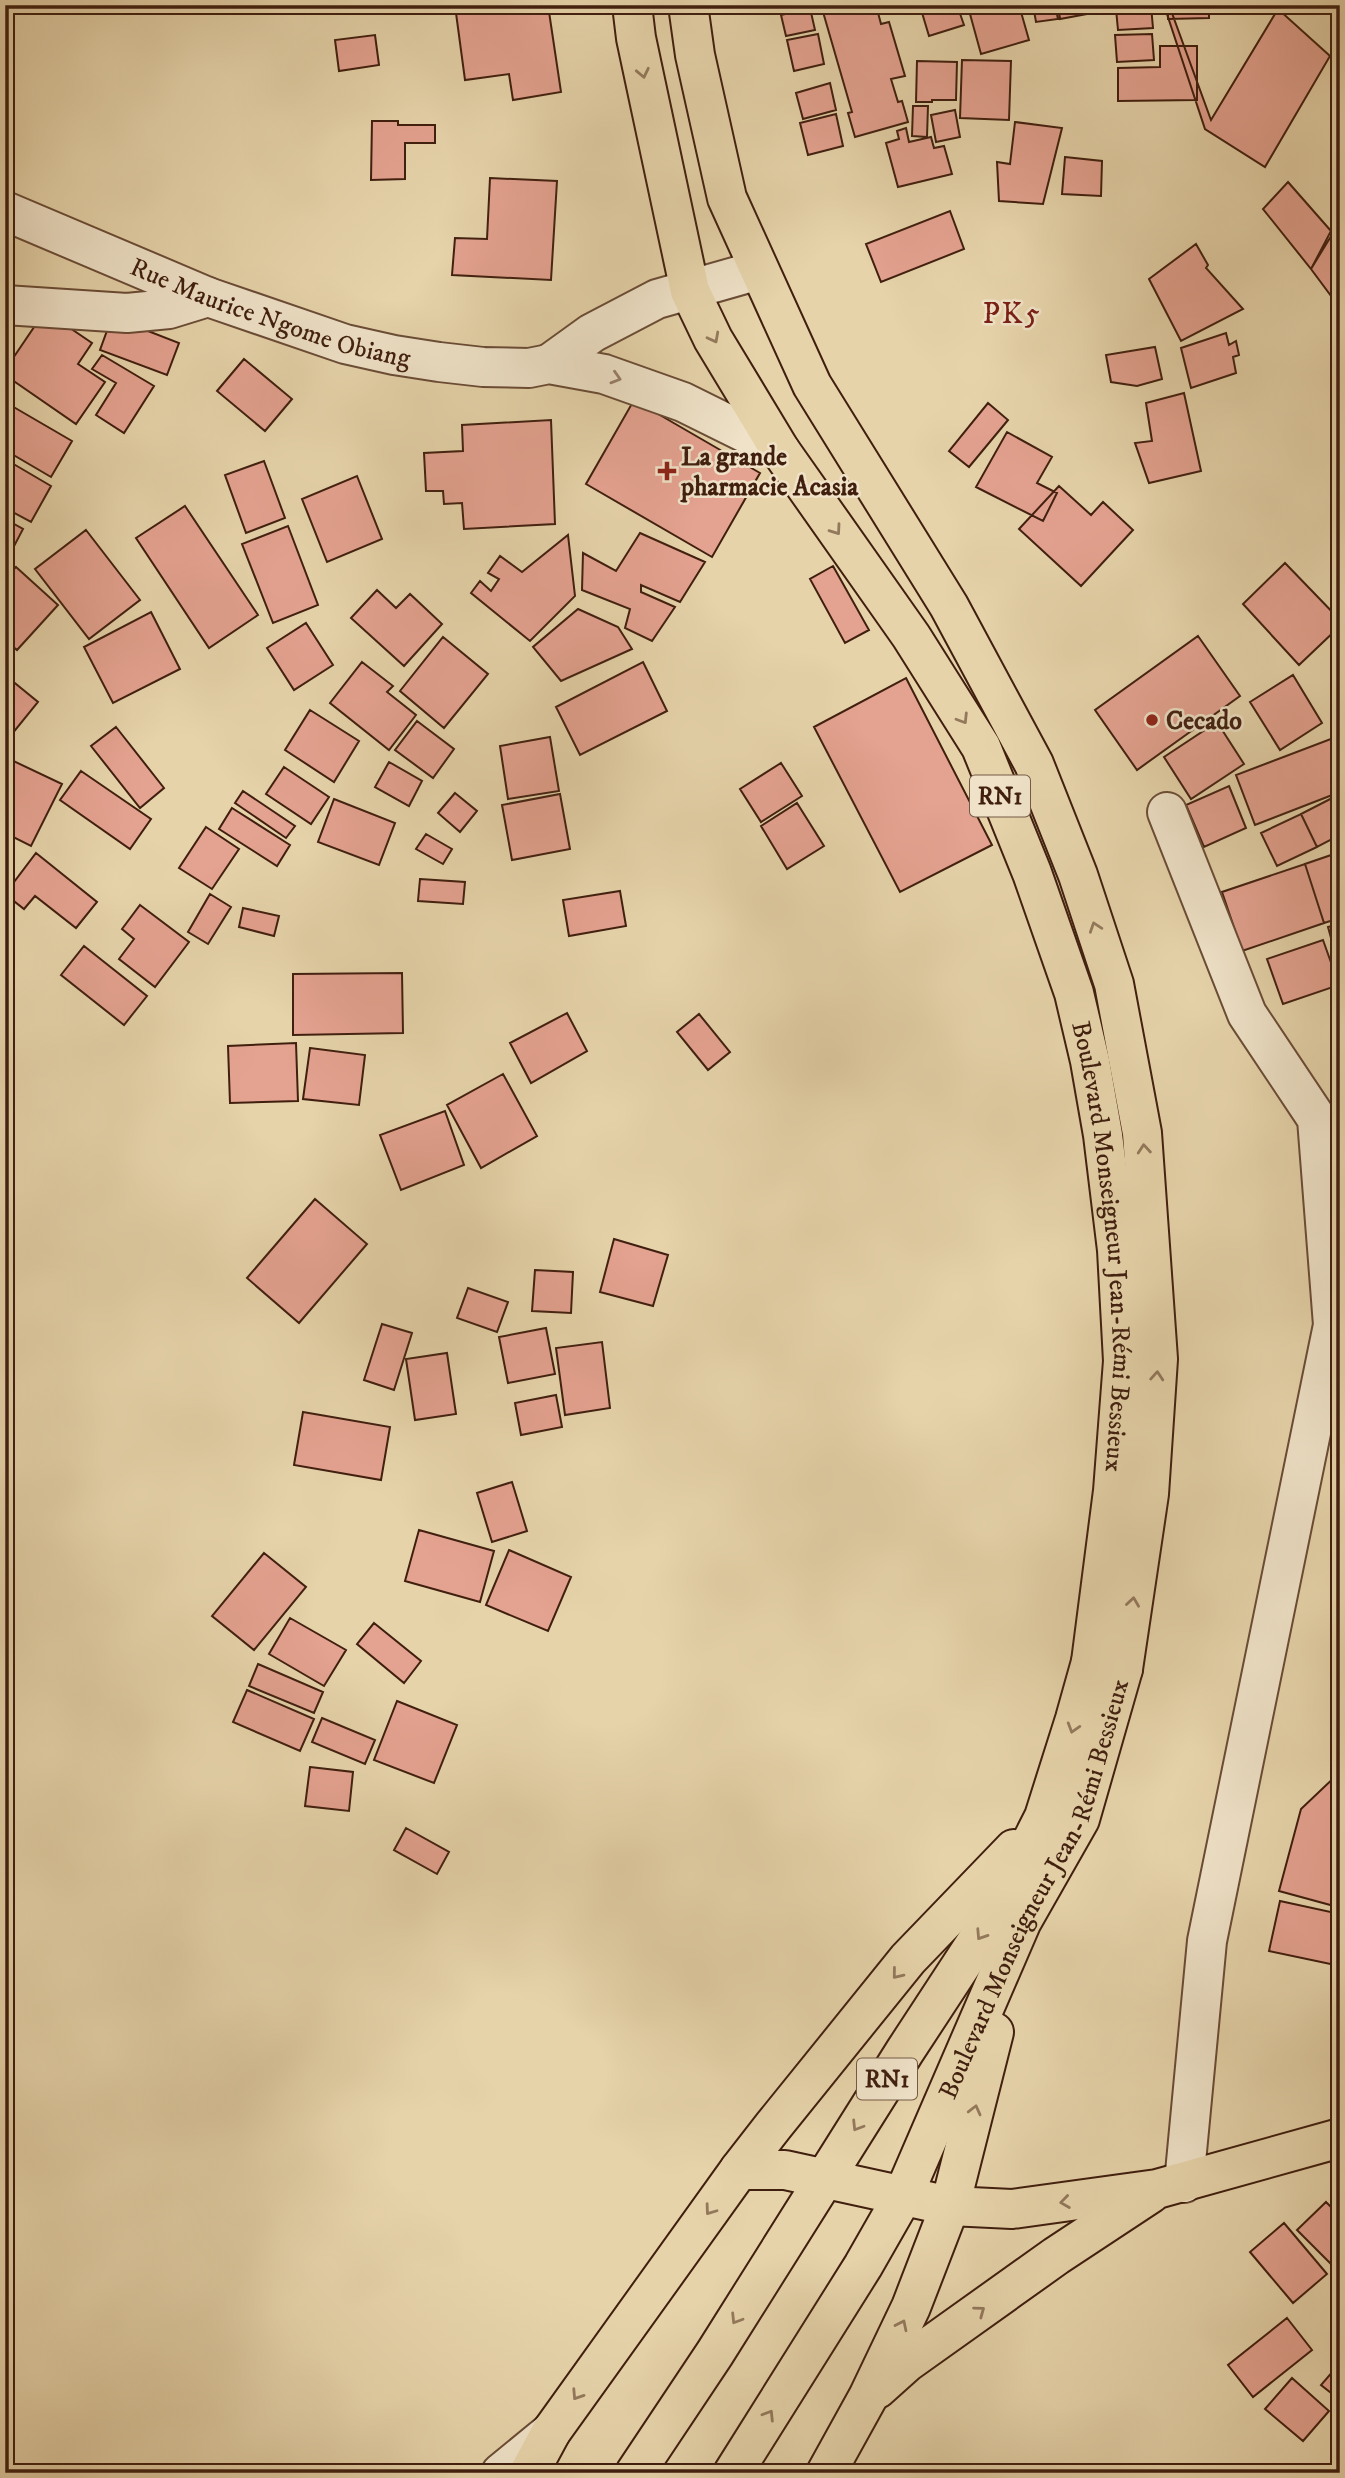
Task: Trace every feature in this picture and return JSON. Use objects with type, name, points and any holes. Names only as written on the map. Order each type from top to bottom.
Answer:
[{"type":"main road","name":"Boulevard Monseigneur Jean-Rémi Bessieux","points":[[632,5],[636,38],[690,290],[713,340],[780,450],[911,636],[981,747],[1032,873],[1074,993],[1090,1061],[1103,1135],[1117,1250],[1123,1361],[1113,1491],[1107,1666],[1044,1817],[996,1912],[715,2353],[635,2473]]},
{"type":"main road","name":"Boulevard Monseigneur Jean-Rémi Bessieux","points":[[688,5],[695,55],[727,198],[759,270],[812,385],[949,606],[1034,764],[1078,875],[1114,984],[1142,1133],[1158,1359],[1149,1494],[1107,1666],[1080,1819],[1022,1921],[903,2196],[863,2266],[733,2473]]},
{"type":"main road","points":[[529,2473],[551,2432],[739,2171],[908,1959],[1044,1817]]},
{"type":"main road","points":[[826,2473],[868,2397],[911,2307],[950,2206],[1022,1921]]},
{"type":"main road","points":[[739,2171],[785,2170],[950,2206],[1012,2209],[1171,2186],[1340,2138]]},
{"type":"main road","points":[[868,2397],[906,2363],[1056,2256],[1171,2186]]},
{"type":"street","name":"Rue Maurice Ngome Obiang","points":[[5,211],[208,297],[345,344],[394,355],[483,367],[529,368],[549,364]]},
{"type":"street","points":[[549,364],[592,333],[657,299],[759,270]]},
{"type":"street","points":[[5,305],[127,313],[169,309],[208,297]]},
{"type":"street","points":[[549,364],[604,374],[648,388],[683,402],[780,450]]},
{"type":"street","points":[[1167,812],[1247,1014],[1317,1119],[1332,1325],[1206,1941],[1171,2186]]},
{"type":"street","points":[[501,2473],[551,2432]]},
{"type":"building","points":[[508,5],[548,5],[561,92],[513,100],[509,74],[465,80],[456,13]]},
{"type":"building","points":[[821,5],[876,5],[881,24],[889,22],[905,76],[891,79],[898,102],[902,101],[908,122],[855,137],[848,113],[852,112]]},
{"type":"building","points":[[957,5],[964,25],[929,36],[920,6]]},
{"type":"building","points":[[1019,5],[1029,40],[981,54],[970,14]]},
{"type":"building","points":[[1033,5],[1055,5],[1058,19],[1036,22]]},
{"type":"building","points":[[1058,5],[1113,5],[1114,9],[1060,19]]},
{"type":"building","points":[[1164,5],[1169,5],[1211,120],[1278,9],[1330,56],[1265,167],[1205,129]]},
{"type":"building","points":[[1168,5],[1209,5],[1209,18],[1168,19]]},
{"type":"building","points":[[1151,6],[1153,28],[1118,30],[1116,9]]},
{"type":"building","points":[[810,8],[815,30],[786,36],[781,15]]},
{"type":"building","points":[[818,34],[824,64],[794,71],[787,40]]},
{"type":"building","points":[[1152,34],[1154,60],[1117,62],[1115,35]]},
{"type":"building","points":[[375,35],[379,65],[339,71],[335,40]]},
{"type":"building","points":[[1160,46],[1197,46],[1197,100],[1118,101],[1118,68],[1160,67]]},
{"type":"building","points":[[962,60],[1011,61],[1009,120],[960,118]]},
{"type":"building","points":[[917,61],[957,62],[956,100],[916,102]]},
{"type":"building","points":[[830,83],[836,110],[803,119],[796,93]]},
{"type":"building","points":[[913,106],[928,106],[927,137],[912,136]]},
{"type":"building","points":[[955,110],[960,137],[936,142],[931,115]]},
{"type":"building","points":[[836,114],[843,146],[808,155],[800,123]]},
{"type":"building","points":[[372,121],[398,121],[398,125],[435,125],[435,143],[405,143],[405,179],[371,180]]},
{"type":"building","points":[[1015,122],[1062,128],[1043,204],[999,201],[997,162],[1010,164]]},
{"type":"building","points":[[906,128],[909,142],[931,137],[934,148],[944,146],[952,174],[898,187],[886,143],[899,139],[897,131]]},
{"type":"building","points":[[1065,157],[1102,161],[1101,196],[1062,194]]},
{"type":"building","points":[[490,178],[557,181],[551,280],[452,275],[455,238],[487,239]]},
{"type":"building","points":[[1288,182],[1331,231],[1311,269],[1263,209]]},
{"type":"building","points":[[950,211],[964,249],[881,282],[866,244]]},
{"type":"building","points":[[1336,228],[1340,234],[1340,308],[1311,269]]},
{"type":"building","points":[[1196,244],[1208,265],[1206,268],[1243,309],[1181,341],[1149,279]]},
{"type":"building","points":[[45,311],[92,343],[78,364],[105,382],[76,424],[5,375],[5,370]]},
{"type":"building","points":[[112,317],[179,343],[167,375],[100,350]]},
{"type":"building","points":[[1226,333],[1229,345],[1236,341],[1239,355],[1233,357],[1236,373],[1191,388],[1181,348]]},
{"type":"building","points":[[1155,347],[1162,379],[1137,386],[1111,382],[1106,355]]},
{"type":"building","points":[[102,355],[154,386],[124,433],[96,415],[116,383],[92,369]]},
{"type":"building","points":[[244,359],[292,399],[265,431],[217,391]]},
{"type":"building","points":[[1184,393],[1201,471],[1149,483],[1135,443],[1152,441],[1146,403]]},
{"type":"building","points":[[634,400],[760,473],[712,557],[586,484]]},
{"type":"building","points":[[5,402],[72,441],[51,477],[5,450]]},
{"type":"building","points":[[988,403],[1008,420],[969,467],[949,451]]},
{"type":"building","points":[[551,420],[555,524],[464,529],[462,503],[444,504],[443,491],[426,491],[424,453],[463,451],[462,425]]},
{"type":"building","points":[[1007,432],[1052,457],[1037,483],[1057,493],[1043,521],[976,487]]},
{"type":"building","points":[[5,459],[51,486],[31,522],[5,508]]},
{"type":"building","points":[[264,461],[285,518],[246,533],[225,475]]},
{"type":"building","points":[[357,476],[382,539],[327,562],[302,499]]},
{"type":"building","points":[[1059,486],[1091,515],[1103,502],[1133,530],[1081,586],[1019,529]]},
{"type":"building","points":[[185,506],[258,615],[209,648],[136,538]]},
{"type":"building","points":[[5,519],[23,529],[11,552],[5,549]]},
{"type":"building","points":[[288,526],[318,605],[273,623],[242,544]]},
{"type":"building","points":[[86,530],[140,600],[89,639],[35,569]]},
{"type":"building","points":[[640,533],[705,562],[680,602],[641,585],[641,592],[675,607],[652,641],[625,628],[630,609],[582,590],[583,553],[616,571]]},
{"type":"building","points":[[568,535],[575,596],[530,641],[471,593],[480,581],[491,591],[499,579],[488,573],[500,556],[522,572]]},
{"type":"building","points":[[1285,563],[1340,620],[1340,626],[1299,665],[1243,604]]},
{"type":"building","points":[[833,566],[869,630],[845,643],[810,579]]},
{"type":"building","points":[[16,567],[58,605],[17,650],[5,640],[5,578]]},
{"type":"building","points":[[377,590],[396,608],[410,594],[442,624],[404,666],[351,618]]},
{"type":"building","points":[[578,609],[618,627],[632,649],[561,681],[533,647]]},
{"type":"building","points":[[151,612],[180,669],[113,703],[84,647]]},
{"type":"building","points":[[306,623],[333,665],[294,690],[267,648]]},
{"type":"building","points":[[1198,636],[1240,696],[1137,770],[1095,710]]},
{"type":"building","points":[[443,637],[488,674],[444,728],[400,691]]},
{"type":"building","points":[[362,662],[393,686],[387,692],[416,715],[389,750],[330,703]]},
{"type":"building","points":[[643,662],[667,711],[580,755],[556,707]]},
{"type":"building","points":[[5,675],[38,702],[8,739],[5,736]]},
{"type":"building","points":[[1293,675],[1322,723],[1280,750],[1250,702]]},
{"type":"building","points":[[906,678],[992,845],[900,892],[814,727]]},
{"type":"building","points":[[310,710],[359,741],[334,782],[285,750]]},
{"type":"building","points":[[417,721],[454,749],[433,778],[395,750]]},
{"type":"building","points":[[1217,722],[1244,764],[1191,799],[1164,757]]},
{"type":"building","points":[[116,727],[164,788],[140,808],[91,746]]},
{"type":"building","points":[[550,737],[559,791],[508,799],[500,746]]},
{"type":"building","points":[[1336,737],[1340,746],[1340,792],[1255,825],[1236,775]]},
{"type":"building","points":[[5,757],[62,784],[31,846],[5,833]]},
{"type":"building","points":[[389,762],[422,781],[409,806],[375,787]]},
{"type":"building","points":[[781,763],[802,796],[761,822],[740,789]]},
{"type":"building","points":[[284,767],[329,797],[311,824],[266,794]]},
{"type":"building","points":[[81,771],[151,819],[130,849],[60,800]]},
{"type":"building","points":[[1229,786],[1246,828],[1204,847],[1186,805]]},
{"type":"building","points":[[243,791],[295,826],[286,838],[235,803]]},
{"type":"building","points":[[455,793],[477,811],[460,832],[438,813]]},
{"type":"building","points":[[560,794],[570,849],[512,860],[502,805]]},
{"type":"building","points":[[1340,794],[1340,835],[1317,847],[1301,814]]},
{"type":"building","points":[[334,799],[395,823],[379,865],[318,842]]},
{"type":"building","points":[[797,803],[824,846],[787,869],[761,826]]},
{"type":"building","points":[[232,808],[290,845],[277,866],[219,829]]},
{"type":"building","points":[[1301,814],[1317,847],[1277,866],[1261,833]]},
{"type":"building","points":[[206,827],[239,849],[212,889],[179,868]]},
{"type":"building","points":[[426,834],[452,849],[443,864],[416,849]]},
{"type":"building","points":[[1340,852],[1340,918],[1324,923],[1305,864]]},
{"type":"building","points":[[36,853],[97,902],[76,928],[35,896],[24,909],[5,894]]},
{"type":"building","points":[[1305,864],[1324,923],[1242,951],[1222,892]]},
{"type":"building","points":[[420,879],[465,882],[463,904],[418,901]]},
{"type":"building","points":[[620,891],[626,926],[569,936],[563,900]]},
{"type":"building","points":[[210,894],[231,907],[208,944],[188,932]]},
{"type":"building","points":[[140,905],[189,942],[155,987],[119,959],[134,939],[122,929]]},
{"type":"building","points":[[243,908],[279,916],[274,936],[239,927]]},
{"type":"building","points":[[1340,924],[1340,971],[1328,927]]},
{"type":"building","points":[[1323,940],[1339,985],[1283,1004],[1267,959]]},
{"type":"building","points":[[84,946],[147,996],[124,1025],[61,975]]},
{"type":"building","points":[[402,973],[403,1033],[293,1035],[293,974]]},
{"type":"building","points":[[567,1013],[587,1051],[531,1083],[510,1043]]},
{"type":"building","points":[[699,1014],[730,1052],[708,1070],[677,1032]]},
{"type":"building","points":[[296,1043],[298,1101],[230,1103],[228,1046]]},
{"type":"building","points":[[310,1048],[365,1055],[359,1105],[303,1099]]},
{"type":"building","points":[[503,1074],[537,1136],[481,1168],[447,1105]]},
{"type":"building","points":[[445,1111],[464,1165],[401,1190],[380,1135]]},
{"type":"building","points":[[315,1199],[367,1244],[299,1323],[247,1278]]},
{"type":"building","points":[[614,1239],[668,1255],[653,1306],[600,1292]]},
{"type":"building","points":[[535,1270],[573,1272],[571,1313],[532,1311]]},
{"type":"building","points":[[468,1288],[508,1302],[497,1332],[457,1318]]},
{"type":"building","points":[[382,1324],[412,1333],[394,1390],[364,1380]]},
{"type":"building","points":[[546,1328],[555,1374],[508,1383],[499,1337]]},
{"type":"building","points":[[602,1342],[610,1408],[565,1415],[556,1348]]},
{"type":"building","points":[[447,1353],[456,1414],[415,1420],[406,1359]]},
{"type":"building","points":[[556,1395],[562,1427],[521,1435],[515,1403]]},
{"type":"building","points":[[303,1412],[390,1427],[381,1480],[294,1465]]},
{"type":"building","points":[[512,1482],[527,1531],[492,1542],[477,1493]]},
{"type":"building","points":[[419,1530],[494,1551],[480,1602],[405,1581]]},
{"type":"building","points":[[509,1550],[571,1577],[548,1631],[486,1605]]},
{"type":"building","points":[[264,1553],[306,1587],[254,1650],[212,1616]]},
{"type":"building","points":[[290,1618],[346,1650],[324,1686],[269,1654]]},
{"type":"building","points":[[374,1623],[421,1661],[404,1683],[357,1644]]},
{"type":"building","points":[[258,1664],[323,1692],[314,1713],[249,1686]]},
{"type":"building","points":[[247,1690],[314,1719],[300,1751],[233,1722]]},
{"type":"building","points":[[397,1701],[457,1725],[434,1783],[374,1760]]},
{"type":"building","points":[[322,1718],[375,1740],[365,1764],[312,1742]]},
{"type":"building","points":[[310,1767],[353,1772],[349,1811],[305,1806]]},
{"type":"building","points":[[1340,1772],[1340,1892],[1334,1906],[1279,1891],[1301,1809]]},
{"type":"building","points":[[406,1828],[449,1852],[437,1874],[394,1850]]},
{"type":"building","points":[[1280,1901],[1340,1914],[1340,1966],[1269,1951]]},
{"type":"building","points":[[1326,2202],[1340,2216],[1340,2261],[1334,2267],[1297,2230]]},
{"type":"building","points":[[1284,2223],[1327,2274],[1293,2303],[1250,2252]]},
{"type":"building","points":[[1287,2318],[1312,2350],[1253,2397],[1228,2365]]},
{"type":"building","points":[[1340,2363],[1340,2400],[1321,2385]]},
{"type":"building","points":[[1292,2378],[1329,2411],[1303,2441],[1265,2409]]},
{"type":"place","name":"La grande pharmacie Acasia","points":[[667,471]]},
{"type":"place","name":"Cecado","points":[[1152,720]]},
{"type":"district","name":"PK5","points":[[1012,313]]}]
